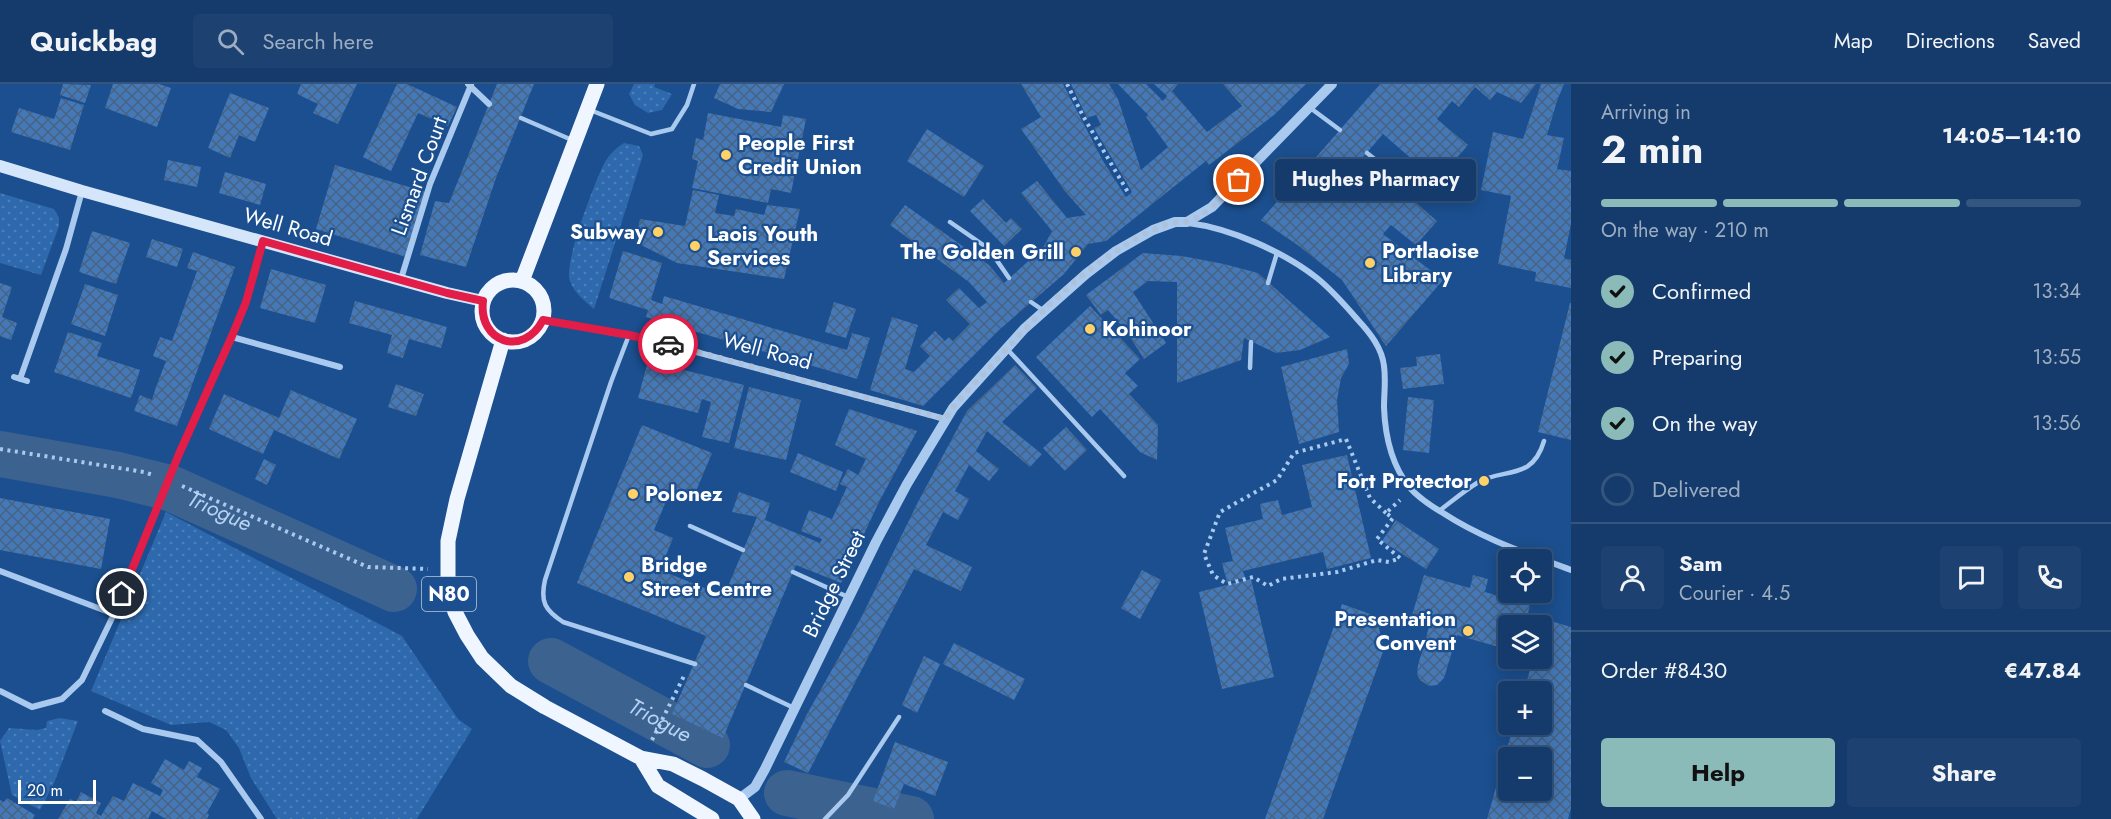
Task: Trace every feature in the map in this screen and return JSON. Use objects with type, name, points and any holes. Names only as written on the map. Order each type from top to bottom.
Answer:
[{"type":"main road","points":[[522,281],[597,84]]},
{"type":"main road","name":"Well Road","points":[[0,166],[82,191],[447,293],[483,301]]},
{"type":"main road","points":[[510,279],[522,281],[532,286],[540,294],[544,305],[543,320],[538,330],[528,338],[518,342],[503,340],[493,335],[485,324],[482,313],[483,301],[489,291],[500,283],[510,279]]},
{"type":"main road","name":"N80","points":[[503,340],[457,499],[448,541],[448,590],[455,612],[482,658],[511,686],[545,707],[641,758],[673,764],[739,799],[753,819]]},
{"type":"main road","points":[[641,758],[658,786],[712,819]]},
{"type":"street","name":"Bridge Street","points":[[739,799],[755,787],[765,769],[848,597],[907,484],[953,408],[1044,311],[1116,251],[1161,227],[1175,222],[1187,222],[1212,207],[1332,84]]},
{"type":"street","name":"Lismard Court","points":[[401,279],[430,184],[469,85],[489,104]]},
{"type":"street","points":[[27,381],[17,378],[66,249],[82,191]]},
{"type":"street","points":[[1187,222],[1217,229],[1277,253],[1310,273],[1332,291],[1376,343],[1384,364],[1384,408],[1389,444],[1401,474],[1411,488],[1439,511],[1488,539],[1571,570]]},
{"type":"street","points":[[0,691],[32,706],[62,699],[82,680],[114,614],[179,454],[232,336],[246,302],[263,241]]},
{"type":"street","name":"Well Road","points":[[543,320],[648,339],[945,419]]},
{"type":"street","points":[[232,336],[340,367]]},
{"type":"street","points":[[0,571],[114,614]]},
{"type":"street","points":[[105,711],[143,729],[197,740],[221,762],[261,819]]},
{"type":"lane","points":[[587,108],[651,134],[672,129],[687,105],[694,84]]},
{"type":"lane","points":[[1309,107],[1340,130]]},
{"type":"lane","points":[[521,118],[574,141]]},
{"type":"lane","points":[[1367,153],[1392,173]]},
{"type":"lane","points":[[950,222],[989,249],[1009,278]]},
{"type":"lane","points":[[1268,283],[1277,253]]},
{"type":"lane","points":[[1031,302],[1044,311]]},
{"type":"lane","points":[[629,335],[544,580],[544,602],[547,610],[563,622],[693,664]]},
{"type":"lane","points":[[1250,369],[1251,342]]},
{"type":"lane","points":[[1007,348],[1124,476]]},
{"type":"lane","points":[[1439,511],[1477,483],[1519,471],[1532,464],[1544,441]]},
{"type":"lane","points":[[690,526],[743,550]]},
{"type":"lane","points":[[793,572],[848,597]]},
{"type":"lane","points":[[746,685],[794,708]]},
{"type":"lane","points":[[825,819],[848,795],[899,717]]},
{"type":"path","points":[[1067,84],[1129,194]]},
{"type":"path","points":[[1346,439],[1370,498],[1386,513],[1393,518],[1377,539],[1400,558],[1389,562],[1377,560],[1337,572],[1281,579],[1268,586],[1253,577],[1227,584],[1213,575],[1204,554],[1220,512],[1277,480],[1294,453],[1346,439]]},
{"type":"path","points":[[0,449],[144,472],[155,476]]},
{"type":"path","points":[[178,484],[368,567],[447,570]]},
{"type":"path","points":[[1386,513],[1411,488]]},
{"type":"path","points":[[657,730],[693,664]]},
{"type":"shaded area","points":[[634,84],[655,84],[654,87],[672,94],[662,110],[648,113],[635,105],[629,94]]},
{"type":"shaded area","points":[[624,143],[639,146],[643,155],[594,309],[574,289],[570,281],[571,259],[587,206],[603,166],[612,153]]},
{"type":"shaded area","points":[[0,193],[54,209],[59,218],[59,226],[41,275],[0,263]]},
{"type":"shaded area","points":[[166,512],[402,636],[458,719],[472,729],[417,819],[277,819],[251,778],[239,748],[226,730],[209,722],[171,725],[91,691]]},
{"type":"shaded area","points":[[60,718],[78,721],[54,783],[40,810],[12,795],[0,741],[9,728],[37,730],[46,728],[47,721]]},
{"type":"building","points":[[63,84],[91,85],[85,103],[60,95]]},
{"type":"building","points":[[113,84],[159,84],[171,88],[157,127],[105,108]]},
{"type":"building","points":[[301,84],[357,84],[338,124],[313,113],[318,104],[297,94]]},
{"type":"building","points":[[397,84],[407,84],[457,107],[448,126],[418,113],[391,171],[363,157]]},
{"type":"building","points":[[497,84],[534,84],[496,178],[466,267],[420,255],[435,201],[449,203]]},
{"type":"building","points":[[720,84],[784,84],[771,112],[738,109],[714,98]]},
{"type":"building","points":[[1021,84],[1063,84],[1103,161],[1126,197],[1132,192],[1094,128],[1101,125],[1096,115],[1087,118],[1071,84],[1109,84],[1118,99],[1141,170],[1168,147],[1146,117],[1148,115],[1118,84],[1146,84],[1163,101],[1167,96],[1154,84],[1178,84],[1172,91],[1207,132],[1242,106],[1223,84],[1306,84],[1274,115],[1209,165],[1206,161],[1106,241],[1088,244],[1064,274],[999,330],[923,406],[870,390],[892,317],[918,325],[905,369],[914,372],[930,356],[920,346],[935,331],[945,341],[949,337],[953,341],[970,324],[946,300],[959,288],[979,308],[987,302],[969,282],[890,225],[905,205],[989,265],[1004,283],[1043,248],[1052,231],[1021,193],[1037,181],[1067,218],[1086,215],[1064,190],[1021,129],[1041,117]]},
{"type":"building","points":[[1380,84],[1536,84],[1521,103],[1497,92],[1490,100],[1475,87],[1459,107],[1452,101],[1437,119],[1468,145],[1437,181],[1383,134],[1363,157],[1437,221],[1416,245],[1391,225],[1383,234],[1443,280],[1386,346],[1342,280],[1261,220]]},
{"type":"building","points":[[1541,84],[1564,84],[1547,135],[1564,138],[1557,169],[1571,171],[1571,224],[1564,258],[1571,260],[1571,288],[1535,281],[1536,272],[1498,264],[1511,196],[1481,190],[1493,132],[1523,139]]},
{"type":"building","points":[[230,93],[269,108],[255,142],[239,135],[230,158],[208,148]]},
{"type":"building","points":[[61,98],[84,105],[70,150],[11,132],[19,108],[54,119]]},
{"type":"building","points":[[708,113],[781,127],[783,115],[806,119],[791,193],[771,189],[768,203],[692,188],[698,161],[692,159],[696,138],[703,140]]},
{"type":"building","points":[[927,129],[984,166],[964,197],[907,161]]},
{"type":"building","points":[[168,160],[201,167],[197,187],[164,180]]},
{"type":"building","points":[[335,165],[426,192],[406,257],[316,229]]},
{"type":"building","points":[[225,172],[266,184],[260,205],[219,193]]},
{"type":"building","points":[[693,190],[719,195],[715,213],[734,216],[736,209],[764,215],[767,205],[800,209],[784,279],[677,263],[635,242],[640,219],[685,226]]},
{"type":"building","points":[[983,199],[1006,223],[1011,218],[1022,229],[1004,246],[970,211]]},
{"type":"building","points":[[92,231],[130,243],[116,284],[79,272]]},
{"type":"building","points":[[152,239],[183,249],[177,267],[146,257]]},
{"type":"building","points":[[623,251],[662,263],[651,300],[662,304],[664,296],[847,350],[852,333],[870,338],[857,379],[646,317],[648,310],[609,298]]},
{"type":"building","points":[[193,252],[235,267],[177,426],[134,411],[140,395],[152,400],[166,361],[153,356],[160,337],[172,341],[197,271],[187,268]]},
{"type":"building","points":[[1143,253],[1182,256],[1258,273],[1330,337],[1300,350],[1276,353],[1244,338],[1241,360],[1177,383],[1177,282],[1148,281],[1133,292],[1166,343],[1144,359],[1126,331],[1108,310],[1101,315],[1086,295]]},
{"type":"building","points":[[271,269],[326,285],[315,323],[260,308]]},
{"type":"building","points":[[0,283],[12,287],[2,317],[17,323],[11,340],[0,336]]},
{"type":"building","points":[[85,284],[118,295],[105,336],[71,324]]},
{"type":"building","points":[[355,301],[447,327],[441,348],[409,339],[403,358],[387,353],[392,335],[349,323]]},
{"type":"building","points":[[834,302],[856,309],[846,338],[825,332]]},
{"type":"building","points":[[1571,303],[1571,440],[1538,432]]},
{"type":"building","points":[[1090,306],[1140,359],[1125,373],[1138,386],[1129,394],[1158,425],[1157,460],[1140,452],[1100,409],[1092,417],[1036,357]]},
{"type":"building","points":[[68,332],[102,343],[97,356],[140,370],[131,398],[54,372]]},
{"type":"building","points":[[1347,349],[1349,364],[1341,378],[1337,400],[1339,432],[1299,444],[1281,367]]},
{"type":"building","points":[[1440,354],[1444,384],[1403,389],[1400,368],[1417,366],[1416,357]]},
{"type":"building","points":[[648,361],[744,385],[729,443],[702,437],[711,402],[702,399],[698,413],[638,398]]},
{"type":"building","points":[[1015,365],[1037,388],[1002,422],[1042,454],[1030,467],[987,431],[976,451],[999,469],[989,481],[969,465],[955,491],[969,499],[958,520],[943,512],[926,545],[972,567],[961,591],[914,569],[808,773],[784,762],[967,411]]},
{"type":"building","points":[[396,384],[424,394],[416,416],[388,407]]},
{"type":"building","points":[[749,387],[801,400],[786,460],[734,448]]},
{"type":"building","points":[[291,390],[357,419],[339,459],[274,430],[263,454],[209,429],[224,394],[279,418]]},
{"type":"building","points":[[1408,397],[1434,400],[1429,453],[1403,450]]},
{"type":"building","name":"Bridge Street Centre","points":[[849,409],[917,431],[879,502],[841,583],[796,565],[723,738],[672,714],[706,636],[577,583],[642,425],[712,453],[691,503],[669,494],[654,530],[673,538],[660,570],[724,596],[757,517],[732,512],[739,492],[770,503],[765,520],[820,543],[822,539],[801,531],[809,510],[832,519],[847,487],[840,484],[848,469],[858,475],[866,459],[835,445]]},
{"type":"building","points":[[1066,427],[1087,450],[1065,471],[1043,448]]},
{"type":"building","points":[[798,453],[843,472],[836,491],[790,472]]},
{"type":"building","points":[[1347,455],[1371,558],[1327,569],[1323,552],[1243,571],[1245,578],[1227,582],[1222,563],[1233,561],[1225,528],[1263,519],[1260,504],[1278,500],[1282,515],[1312,507],[1302,465]]},
{"type":"building","points":[[264,459],[276,465],[267,485],[255,479]]},
{"type":"building","points":[[0,498],[110,519],[101,569],[0,550]]},
{"type":"building","points":[[1396,520],[1439,549],[1426,569],[1382,541]]},
{"type":"building","points":[[1142,570],[1161,580],[1140,619],[1121,608]]},
{"type":"building","name":"Presentation Convent","points":[[1424,575],[1470,588],[1473,575],[1488,579],[1485,592],[1498,596],[1498,603],[1530,605],[1528,615],[1498,615],[1498,647],[1457,635],[1444,678],[1437,685],[1429,686],[1420,680],[1417,674],[1429,627],[1410,622]]},
{"type":"building","points":[[1251,579],[1274,677],[1222,689],[1199,592]]},
{"type":"building","points":[[1342,604],[1376,616],[1384,649],[1323,819],[1265,819]]},
{"type":"building","points":[[1552,621],[1571,627],[1571,808],[1568,819],[1487,819],[1498,780],[1498,801],[1552,801],[1552,747],[1507,747],[1511,735],[1552,735],[1552,681],[1527,681],[1530,669],[1552,669]]},
{"type":"building","points":[[954,643],[1025,679],[1014,700],[943,664]]},
{"type":"building","points":[[924,656],[940,664],[917,713],[902,705]]},
{"type":"building","points":[[895,742],[948,762],[935,796],[904,784],[894,809],[873,801]]},
{"type":"building","points":[[165,759],[184,770],[189,761],[202,768],[197,777],[220,789],[207,813],[209,815],[207,819],[166,819],[152,811],[148,819],[58,819],[70,799],[76,802],[81,792],[101,803],[96,813],[101,816],[113,796],[124,801],[133,783],[160,796],[163,790],[151,783]]},
{"type":"building","points":[[7,798],[35,815],[33,819],[0,819],[0,800],[4,802]]},
{"type":"waterway","name":"Triogue","points":[[0,454],[118,475],[170,488],[394,589]]},
{"type":"waterway","name":"Triogue","points":[[551,661],[707,745]]},
{"type":"waterway","name":"Triogue","points":[[787,793],[911,819]]},
{"type":"way so far","points":[[668,344],[945,419],[1024,329],[1086,274],[1116,251],[1153,230],[1175,222],[1187,222],[1202,214],[1239,180]]},
{"type":"place","name":"People First Credit Union","points":[[726,155]]},
{"type":"place","name":"Hughes Pharmacy","points":[[1239,180]]},
{"type":"place","name":"Subway","points":[[658,232]]},
{"type":"place","name":"Laois Youth Services","points":[[695,246]]},
{"type":"place","name":"The Golden Grill","points":[[1076,252]]},
{"type":"place","name":"Portlaoise Library","points":[[1370,263]]},
{"type":"place","name":"Kohinoor","points":[[1090,329]]},
{"type":"place","name":"Fort Protector","points":[[1484,481]]},
{"type":"place","name":"Polonez","points":[[633,494]]},
{"type":"place","name":"Bridge Street Centre","points":[[629,577]]},
{"type":"place","name":"Presentation Convent","points":[[1468,631]]},
{"type":"route","points":[[122,594],[179,454],[246,302],[263,241],[483,301],[482,313],[485,324],[493,335],[503,340],[518,342],[528,338],[538,330],[543,320],[668,344]]}]
